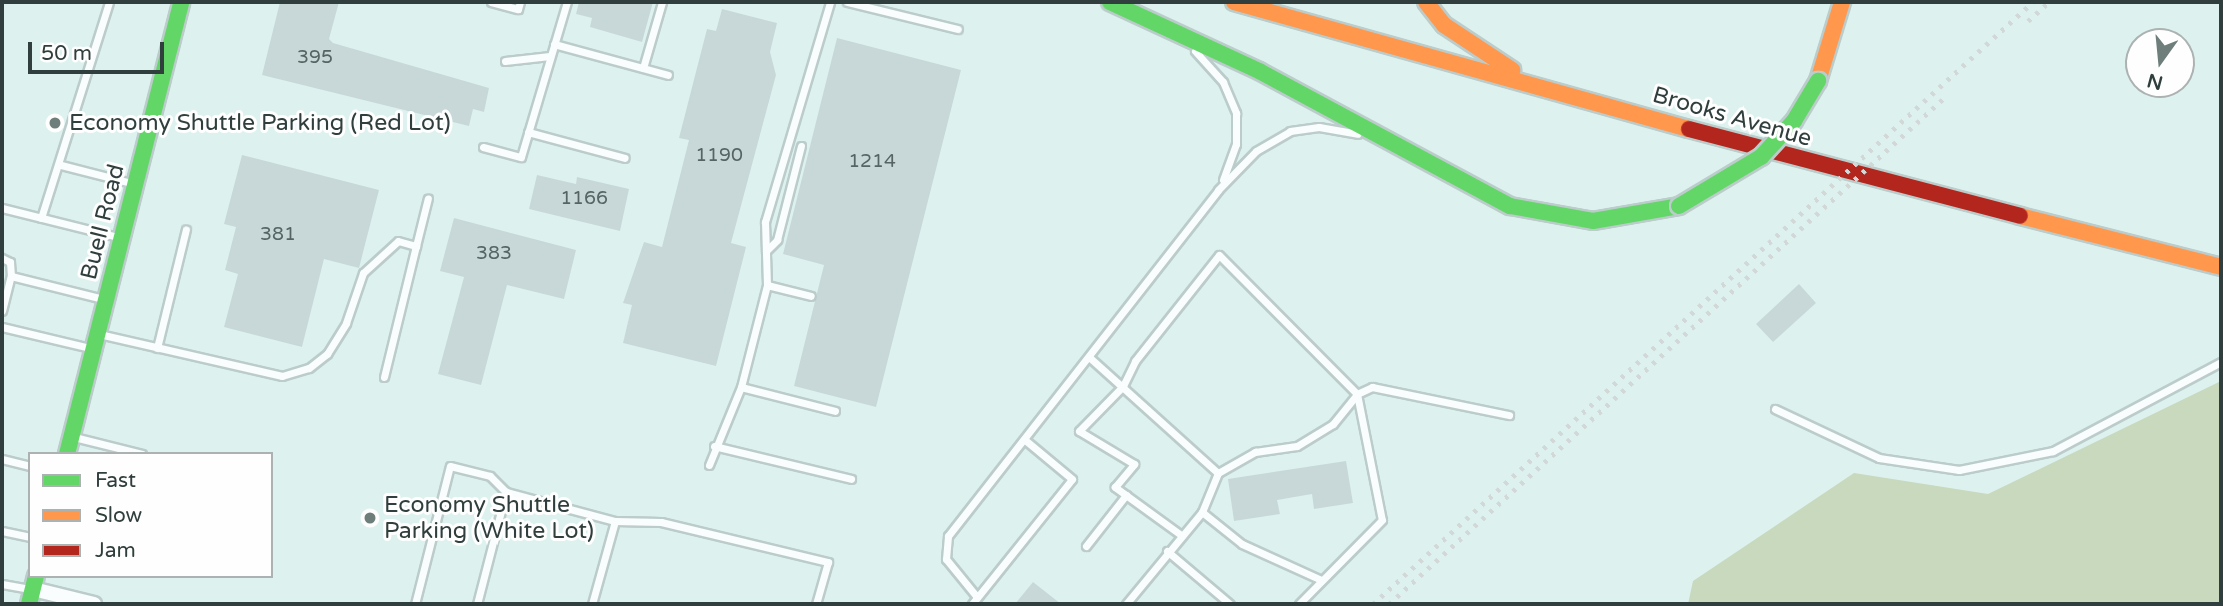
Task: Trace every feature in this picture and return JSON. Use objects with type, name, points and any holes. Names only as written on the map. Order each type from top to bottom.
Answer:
[{"type":"main road","name":"Buell Road","points":[[68,452],[181,2]]},
{"type":"main road","points":[[1110,2],[1259,71],[1495,200],[1543,216],[1625,219],[1679,206],[1761,157],[1794,121],[1818,80],[1842,2]]},
{"type":"main road","name":"Brooks Avenue","points":[[1234,2],[1256,5],[1559,92],[2221,267]]},
{"type":"main road","points":[[1426,2],[1471,45],[1559,92]]},
{"type":"street","points":[[33,590],[94,604]]},
{"type":"lane","points":[[41,218],[61,165],[108,2]]},
{"type":"lane","points":[[491,2],[518,9],[520,2]]},
{"type":"lane","points":[[483,147],[521,157],[568,2]]},
{"type":"lane","points":[[643,68],[662,2]]},
{"type":"lane","points":[[709,465],[713,446],[741,387],[767,285],[767,214],[830,2]]},
{"type":"lane","points":[[847,2],[958,29]]},
{"type":"lane","points":[[1146,17],[1199,55],[1231,97],[1237,136],[1218,190]]},
{"type":"lane","points":[[554,44],[668,75]]},
{"type":"lane","points":[[505,61],[550,56]]},
{"type":"lane","points":[[1025,440],[1072,479],[975,601],[949,567],[944,543],[1218,190],[1256,151],[1298,128],[1340,130],[1401,149]]},
{"type":"lane","points":[[528,132],[625,158]]},
{"type":"lane","points":[[766,251],[778,240],[801,146]]},
{"type":"lane","points":[[61,165],[136,184]]},
{"type":"lane","points":[[384,377],[428,198]]},
{"type":"lane","points":[[2,208],[122,239]]},
{"type":"lane","points":[[157,348],[186,229]]},
{"type":"lane","points":[[2,327],[96,342],[157,348],[282,376],[309,368],[327,354],[346,323],[363,273],[398,242],[416,246]]},
{"type":"lane","points":[[1181,535],[1115,487],[1133,464],[1079,431],[1123,386],[1135,361],[1219,255],[1357,394],[1382,520],[1319,579],[1298,604]]},
{"type":"lane","points":[[2,257],[10,262],[11,276],[2,311]]},
{"type":"lane","points":[[11,276],[107,300]]},
{"type":"lane","points":[[767,285],[811,296]]},
{"type":"lane","points":[[1089,357],[1218,473]]},
{"type":"lane","points":[[1775,409],[1879,458],[1959,470],[2053,451],[2221,362]]},
{"type":"lane","points":[[741,387],[835,411]]},
{"type":"lane","points":[[1126,604],[1167,551],[1202,512],[1218,473],[1255,452],[1297,446],[1333,424],[1357,394],[1372,387],[1509,415]]},
{"type":"lane","points":[[72,436],[134,452]]},
{"type":"lane","points":[[713,446],[851,480]]},
{"type":"lane","points":[[2,459],[28,466]]},
{"type":"lane","points":[[415,604],[450,466],[489,476],[506,492],[615,521],[661,522],[828,562],[816,604]]},
{"type":"lane","points":[[477,604],[506,492]]},
{"type":"lane","points":[[1086,546],[1126,495]]},
{"type":"lane","points":[[1202,512],[1242,544],[1319,579]]},
{"type":"lane","points":[[592,604],[615,521]]},
{"type":"lane","points":[[2,531],[28,537]]},
{"type":"lane","points":[[1167,551],[1230,604]]},
{"type":"lane","points":[[2,584],[33,590]]},
{"type":"green space","points":[[2221,381],[2219,604],[1688,604],[1693,581],[1854,473],[1988,494]]},
{"type":"building","points":[[280,2],[339,2],[329,39],[333,43],[489,88],[484,112],[473,109],[469,126],[262,75]]},
{"type":"building","points":[[579,2],[653,2],[642,42],[590,27],[592,18],[576,14]]},
{"type":"building","points":[[722,9],[777,23],[770,52],[776,75],[731,243],[746,247],[716,366],[623,343],[632,305],[623,303],[644,242],[662,247],[689,140],[679,138],[707,29],[716,31]]},
{"type":"building","points":[[837,38],[961,70],[876,407],[794,386],[824,265],[783,254]]},
{"type":"building","points":[[242,155],[379,190],[359,268],[324,259],[302,347],[224,327],[238,274],[225,270],[236,227],[224,224]]},
{"type":"building","points":[[537,175],[576,184],[577,177],[629,189],[620,231],[529,209]]},
{"type":"building","points":[[454,218],[576,250],[564,299],[507,285],[481,385],[438,374],[464,277],[440,271]]},
{"type":"building","points":[[1799,284],[1816,303],[1773,342],[1756,324]]},
{"type":"building","points":[[1346,461],[1353,503],[1314,509],[1312,494],[1277,500],[1280,514],[1234,521],[1228,479]]},
{"type":"building","points":[[1033,582],[1061,604],[1015,604]]},
{"type":"railway","points":[[1373,604],[2033,2]]},
{"type":"railway","points":[[2028,21],[2049,2]]},
{"type":"railway","points":[[1389,604],[1943,99]]},
{"type":"traffic: fast","points":[[68,452],[181,2]]},
{"type":"traffic: fast","points":[[1110,2],[1259,71],[1510,206],[1593,221],[1679,206]]},
{"type":"traffic: fast","points":[[1679,206],[1761,157],[1794,121],[1818,81]]},
{"type":"traffic: fast","points":[[29,604],[36,578]]},
{"type":"traffic: slow","points":[[1234,2],[1689,129]]},
{"type":"traffic: slow","points":[[1426,2],[1444,25],[1512,70]]},
{"type":"traffic: slow","points":[[1818,81],[1842,2]]},
{"type":"traffic: slow","points":[[2020,216],[2221,267]]},
{"type":"traffic: jam","points":[[1689,129],[2020,216]]},
{"type":"place","name":"Economy Shuttle Parking (Red Lot)","points":[[55,123]]},
{"type":"place","name":"Economy Shuttle Parking (White Lot)","points":[[370,518]]}]
